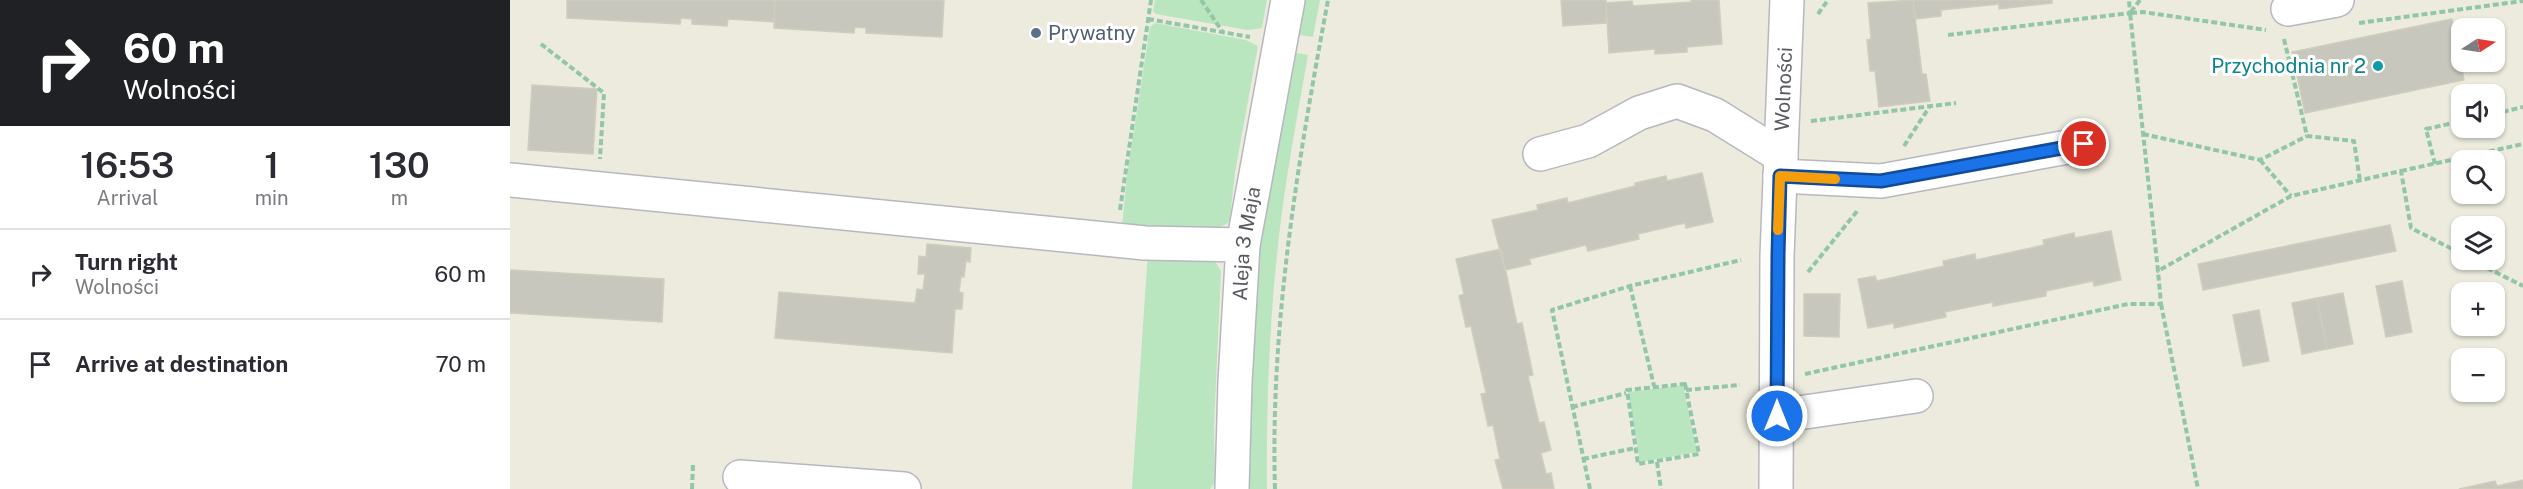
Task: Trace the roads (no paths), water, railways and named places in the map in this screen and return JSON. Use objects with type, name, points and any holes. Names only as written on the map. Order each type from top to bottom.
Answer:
[{"type":"street","name":"Aleja 3 Maja","points":[[1232,489],[1234,382],[1244,245],[1288,0]]},
{"type":"street","name":"Wolności","points":[[1776,489],[1778,255],[1787,0]]},
{"type":"street","points":[[2285,21],[2337,0]]},
{"type":"street","points":[[1540,154],[1588,141],[1639,113],[1677,101],[1715,115],[1781,166],[1881,181],[2084,144]]},
{"type":"street","points":[[510,180],[1145,243],[1244,245]]},
{"type":"street","points":[[1777,416],[1916,396]]},
{"type":"street","points":[[740,477],[903,489]]},
{"type":"place","name":"Prywatny","points":[[1036,33]]},
{"type":"place","name":"Przychodnia nr 2","points":[[2378,66]]}]
